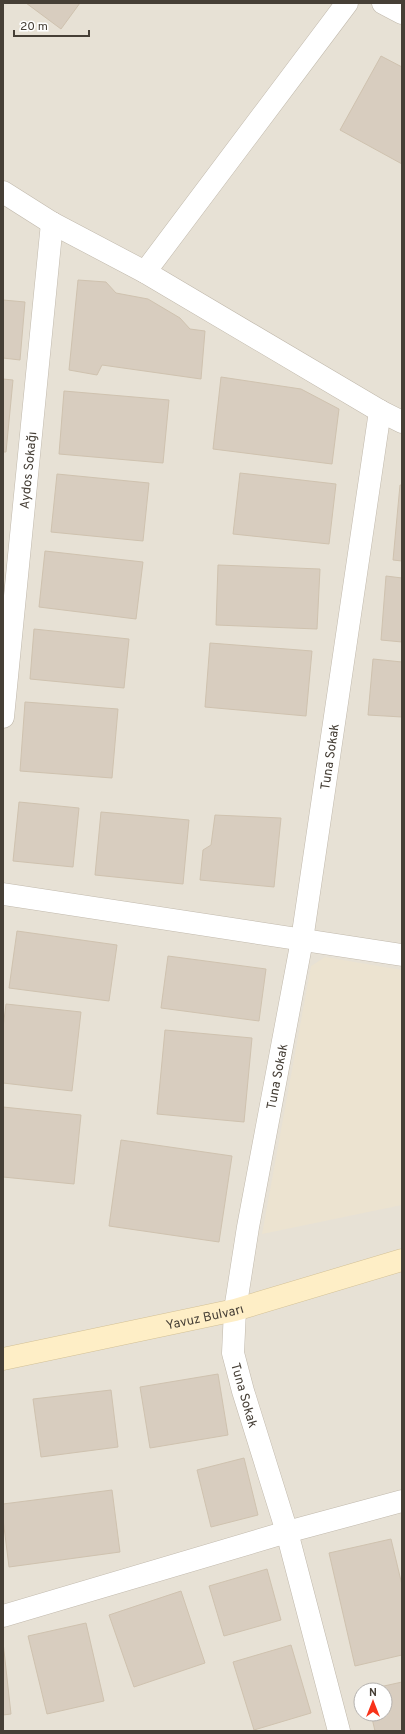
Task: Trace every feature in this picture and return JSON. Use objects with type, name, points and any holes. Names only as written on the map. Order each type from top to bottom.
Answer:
[{"type":"street","points":[[145,272],[347,3]]},
{"type":"street","points":[[383,3],[402,13]]},
{"type":"street","points":[[3,192],[52,223],[145,272],[380,411],[402,422]]},
{"type":"street","name":"Aydos Sokağı","points":[[3,717],[52,223]]},
{"type":"street","name":"Tuna Sokak","points":[[339,1731],[287,1532],[243,1391],[233,1353],[235,1310],[248,1227],[302,940],[380,411]]},
{"type":"street","points":[[3,894],[402,955]]},
{"type":"street","name":"Yavuz Bulvarı","points":[[3,1359],[235,1310],[402,1260]]},
{"type":"street","points":[[3,1616],[287,1532],[402,1501]]},
{"type":"shaded area","points":[[3,3],[402,3],[402,1731],[3,1731]]},
{"type":"shaded area","points":[[325,957],[402,970],[402,1205],[262,1234],[311,966]]},
{"type":"building","points":[[26,3],[80,3],[61,29]]},
{"type":"building","points":[[381,56],[402,67],[402,164],[340,130]]},
{"type":"building","points":[[78,280],[106,282],[116,293],[148,299],[180,318],[190,329],[205,331],[201,379],[102,365],[97,375],[69,370]]},
{"type":"building","points":[[3,300],[25,302],[20,360],[3,358]]},
{"type":"building","points":[[221,377],[301,389],[339,409],[332,464],[213,449]]},
{"type":"building","points":[[3,379],[13,380],[6,452],[3,452]]},
{"type":"building","points":[[64,391],[169,400],[163,463],[59,454]]},
{"type":"building","points":[[240,473],[336,484],[329,544],[233,534]]},
{"type":"building","points":[[57,474],[149,483],[143,541],[51,532]]},
{"type":"building","points":[[400,485],[402,485],[402,561],[393,560]]},
{"type":"building","points":[[45,551],[143,562],[136,619],[39,607]]},
{"type":"building","points":[[218,565],[320,569],[317,629],[216,625]]},
{"type":"building","points":[[386,576],[402,578],[402,642],[381,640]]},
{"type":"building","points":[[34,629],[129,639],[124,688],[30,679]]},
{"type":"building","points":[[210,643],[312,651],[306,716],[205,707]]},
{"type":"building","points":[[373,659],[402,662],[402,717],[368,715]]},
{"type":"building","points":[[25,702],[118,709],[112,778],[20,771]]},
{"type":"building","points":[[19,802],[79,808],[73,867],[13,861]]},
{"type":"building","points":[[101,812],[189,820],[183,884],[95,875]]},
{"type":"building","points":[[215,815],[281,818],[274,887],[200,880],[203,850],[211,845]]},
{"type":"building","points":[[17,931],[117,945],[109,1001],[9,988]]},
{"type":"building","points":[[168,956],[266,969],[259,1021],[161,1008]]},
{"type":"building","points":[[6,1004],[81,1012],[72,1091],[3,1083],[3,1028]]},
{"type":"building","points":[[165,1030],[252,1038],[244,1122],[157,1114]]},
{"type":"building","points":[[3,1107],[81,1115],[74,1184],[3,1177]]},
{"type":"building","points":[[121,1140],[232,1156],[219,1242],[109,1226]]},
{"type":"building","points":[[218,1374],[228,1435],[150,1448],[140,1387]]},
{"type":"building","points":[[111,1390],[118,1447],[41,1457],[33,1399]]},
{"type":"building","points":[[244,1458],[258,1515],[211,1527],[197,1470]]},
{"type":"building","points":[[112,1490],[120,1552],[9,1567],[3,1519],[3,1504]]},
{"type":"building","points":[[391,1539],[402,1585],[402,1655],[355,1666],[329,1553]]},
{"type":"building","points":[[267,1569],[281,1620],[224,1636],[209,1586]]},
{"type":"building","points":[[181,1591],[205,1663],[134,1687],[109,1615]]},
{"type":"building","points":[[86,1623],[104,1701],[47,1714],[28,1636]]},
{"type":"building","points":[[3,1642],[11,1714],[3,1715]]},
{"type":"building","points":[[291,1645],[311,1713],[254,1730],[233,1662]]},
{"type":"building","points":[[402,1682],[402,1731],[375,1731],[373,1722],[393,1722],[393,1684]]}]
